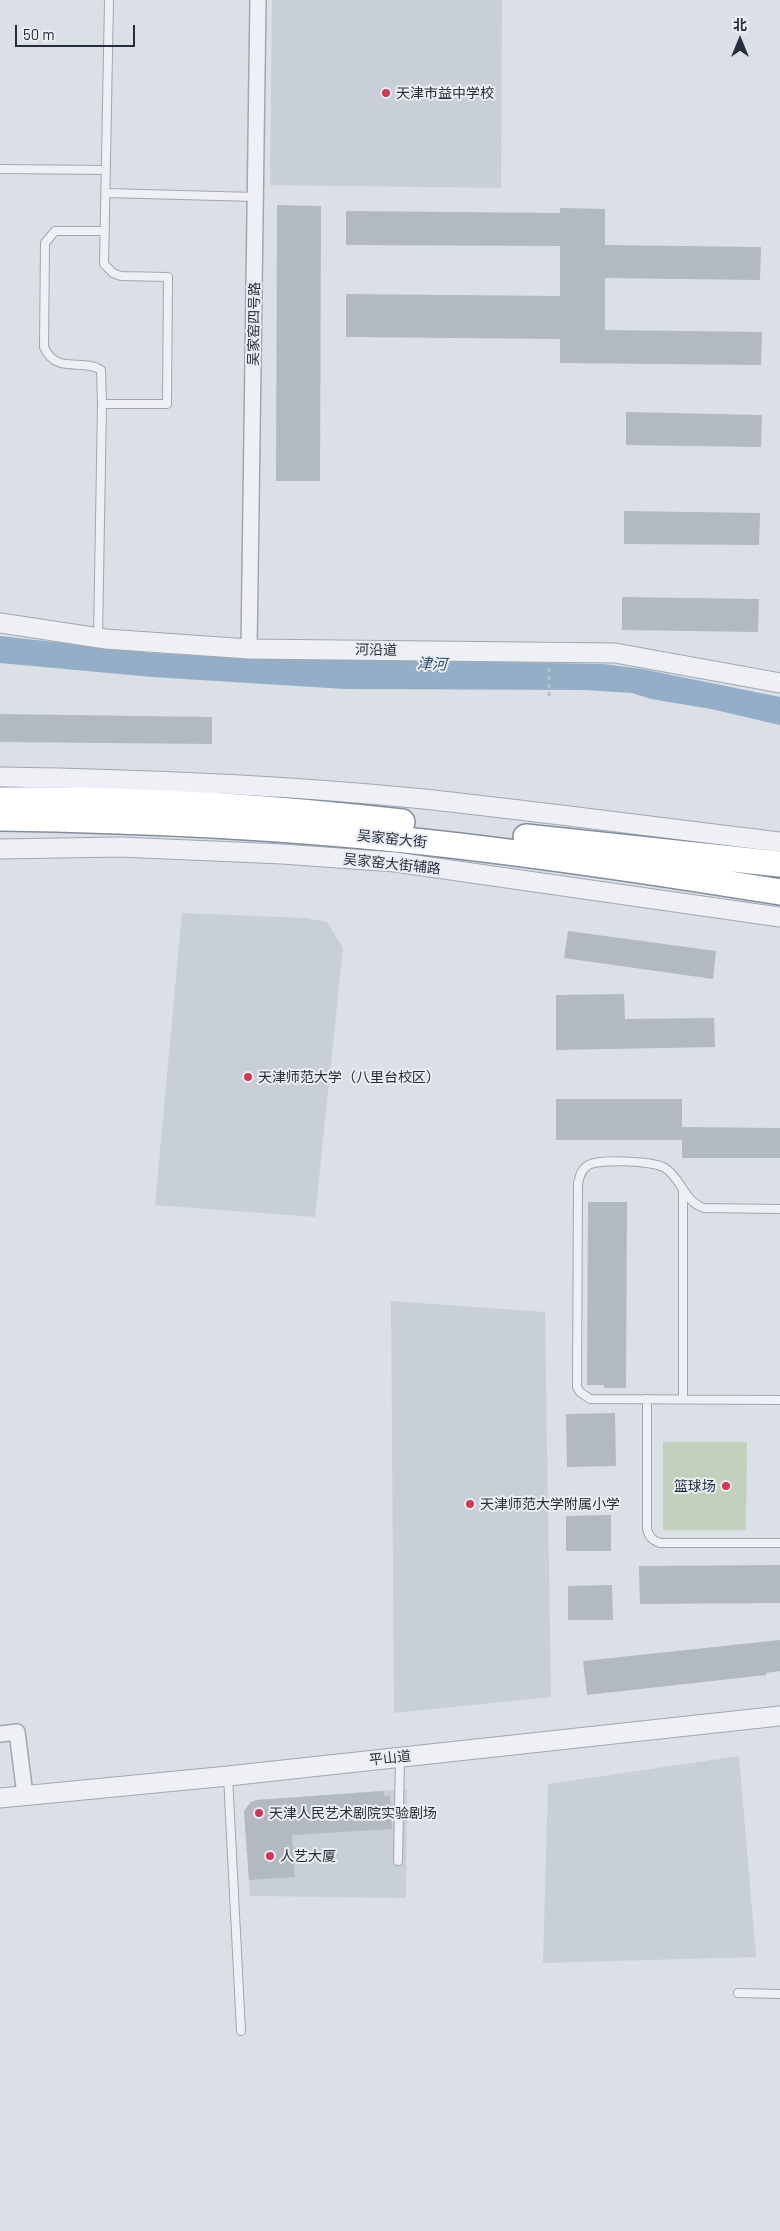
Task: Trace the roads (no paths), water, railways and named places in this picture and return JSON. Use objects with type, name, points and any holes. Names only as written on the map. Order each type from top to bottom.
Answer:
[{"type":"highway","name":"吴家窑大街","points":[[0,800],[52,800],[278,810],[388,821],[584,853],[705,880],[780,892]]},
{"type":"highway","name":"吴家窑大街","points":[[0,818],[190,823],[584,853],[780,864]]},
{"type":"highway","points":[[705,880],[762,877],[780,879]]},
{"type":"street","name":"吴家窑四号路","points":[[250,648],[258,0]]},
{"type":"street","name":"河沿道","points":[[0,623],[98,638],[250,648],[615,653],[780,683]]},
{"type":"street","points":[[0,777],[209,783],[340,792],[516,810],[780,842]]},
{"type":"street","name":"吴家窑大街辅路","points":[[0,849],[120,848],[282,854],[395,862],[780,917]]},
{"type":"street","name":"平山道","points":[[0,1798],[228,1776],[780,1716]]},
{"type":"street","points":[[0,1734],[17,1732],[25,1795]]},
{"type":"lane","points":[[102,404],[167,404],[168,278],[121,276],[113,273],[104,264],[108,0]]},
{"type":"lane","points":[[0,169],[106,170]]},
{"type":"lane","points":[[106,193],[256,197]]},
{"type":"lane","points":[[98,638],[101,370],[96,366],[58,362],[48,357],[44,347],[45,243],[55,231],[105,231]]},
{"type":"lane","points":[[780,1209],[704,1208],[695,1205],[666,1168],[656,1163],[598,1162],[588,1164],[582,1170],[578,1183],[577,1387],[580,1392],[590,1399],[780,1400]]},
{"type":"lane","points":[[683,1190],[683,1399]]},
{"type":"lane","points":[[647,1399],[647,1529],[649,1536],[654,1541],[660,1543],[780,1543]]},
{"type":"lane","points":[[398,1861],[400,1757]]},
{"type":"lane","points":[[228,1776],[241,2031]]},
{"type":"lane","points":[[738,1993],[780,1994]]},
{"type":"water","name":"津河","points":[[0,636],[153,653],[228,657],[604,664],[642,669],[780,697],[780,725],[711,709],[651,699],[632,693],[585,690],[345,689],[152,677],[0,663]]},
{"type":"place","name":"天津市益中学校","points":[[386,93]]},
{"type":"place","name":"天津师范大学（八里台校区）","points":[[248,1077]]},
{"type":"place","name":"篮球场","points":[[726,1486]]},
{"type":"place","name":"天津师范大学附属小学","points":[[470,1504]]},
{"type":"place","name":"天津人民艺术剧院实验剧场","points":[[259,1813]]},
{"type":"place","name":"人艺大厦","points":[[270,1856]]}]
